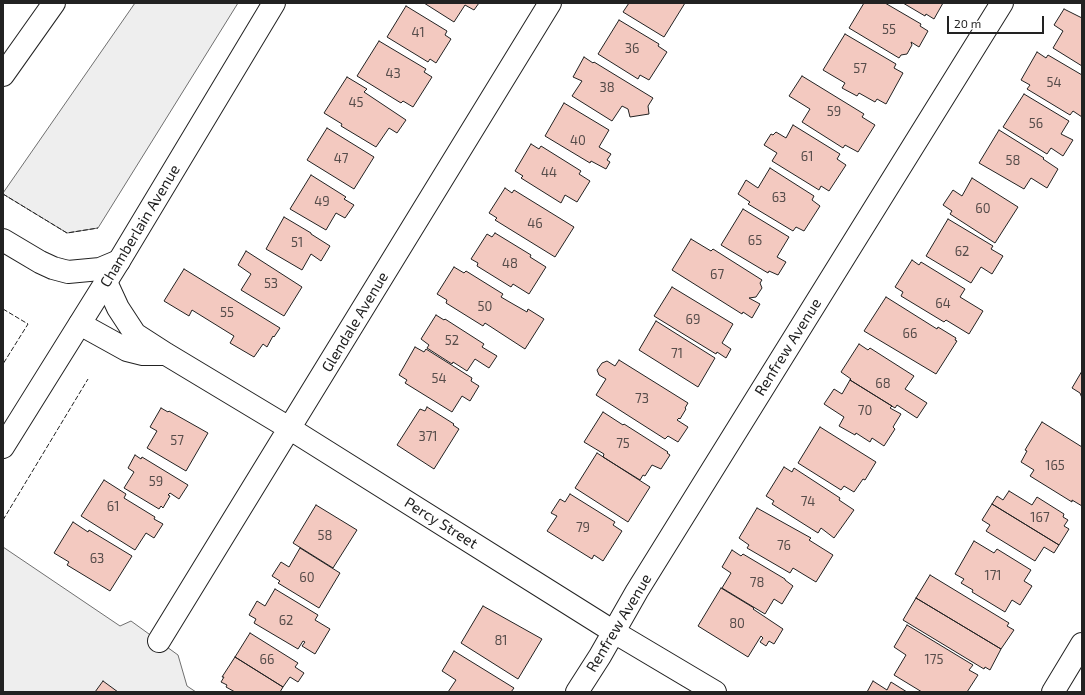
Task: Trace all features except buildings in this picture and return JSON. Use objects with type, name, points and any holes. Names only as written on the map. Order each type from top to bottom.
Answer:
[{"type":"main road","points":[[3,75],[54,3]]},
{"type":"main road","name":"Chamberlain Avenue","points":[[3,448],[119,261],[274,3]]},
{"type":"main road","name":"Glendale Avenue","points":[[159,641],[289,428],[315,389],[550,3]]},
{"type":"main road","name":"Renfrew Avenue","points":[[577,692],[637,591],[1002,3]]},
{"type":"main road","points":[[3,240],[40,262],[53,268],[68,272],[100,269],[119,261]]},
{"type":"main road","name":"Percy Street","points":[[106,282],[118,308],[135,334],[289,428],[614,632],[715,692]]},
{"type":"main road","points":[[80,324],[127,350],[143,354],[166,354]]},
{"type":"main road","points":[[1053,692],[1082,644]]},
{"type":"shaded area","points":[[135,3],[238,3],[98,228],[67,233],[3,193]]},
{"type":"shaded area","points":[[3,547],[120,626],[131,621],[178,655],[187,686],[196,692],[3,692]]},
{"type":"fence","points":[[3,194],[67,233],[98,228]]},
{"type":"fence","points":[[3,309],[28,324],[3,364]]},
{"type":"fence","points":[[3,520],[88,379]]}]
